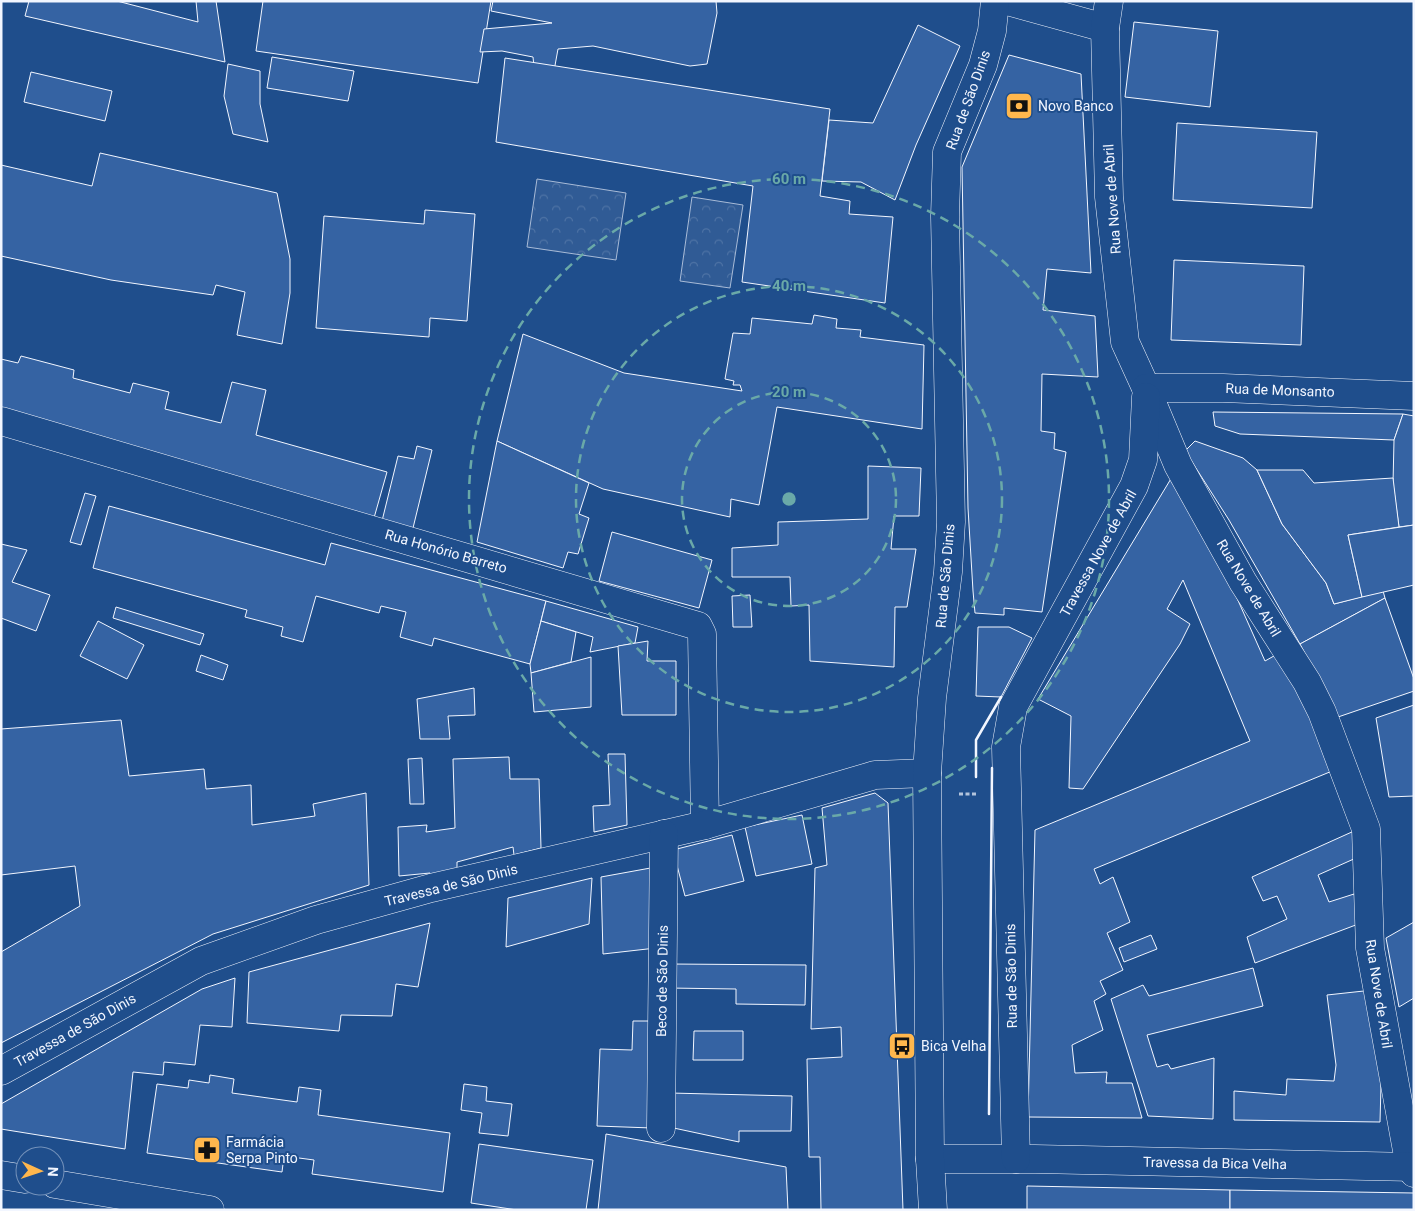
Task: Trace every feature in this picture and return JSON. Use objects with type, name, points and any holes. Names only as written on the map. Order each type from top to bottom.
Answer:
[{"type":"street","name":"Rua de São Dinis","points":[[933,1210],[930,1159],[927,773],[932,698],[948,572],[951,522],[944,216],[947,152],[983,65],[992,31],[995,1]]},
{"type":"street","points":[[1007,1],[1105,28]]},
{"type":"street","name":"Rua Nove de Abril","points":[[1109,1],[1105,28],[1109,197],[1125,342],[1182,474],[1243,582],[1308,682],[1322,712],[1366,829],[1370,948],[1413,1169]]},
{"type":"street","name":"Rua de Monsanto","points":[[1146,388],[1223,388],[1414,396]]},
{"type":"street","name":"Travessa Nove de Abril","points":[[1013,707],[1134,486],[1143,460],[1146,388]]},
{"type":"street","name":"Rua Honório Barreto","points":[[1,421],[698,626],[702,634],[705,825]]},
{"type":"street","name":"Rua de São Dinis","points":[[1013,707],[1006,747],[1016,1159]]},
{"type":"street","name":"Travessa de São Dinis","points":[[1,1071],[201,961],[316,920],[431,888],[705,825],[876,775],[927,773]]},
{"type":"street","name":"Beco de São Dinis","points":[[661,1128],[664,834]]},
{"type":"street","points":[[930,1159],[1016,1159]]},
{"type":"street","name":"Travessa da Bica Velha","points":[[1016,1159],[1413,1169]]},
{"type":"street","points":[[1,1175],[15,1177]]},
{"type":"street","points":[[65,1186],[210,1210]]},
{"type":"green space","points":[[537,179],[626,193],[616,260],[527,247]]},
{"type":"green space","points":[[692,197],[743,205],[730,288],[680,281]]},
{"type":"building","points":[[29,1],[117,1],[198,22],[196,1],[216,1],[225,62],[25,16]]},
{"type":"building","points":[[263,1],[491,1],[478,83],[256,51]]},
{"type":"building","points":[[493,1],[716,1],[717,13],[707,64],[690,66],[593,46],[558,49],[554,71],[534,67],[533,57],[502,51],[480,52],[484,29],[552,23],[491,11]]},
{"type":"building","points":[[1134,22],[1218,31],[1210,107],[1125,97]]},
{"type":"building","points":[[918,25],[960,46],[916,145],[895,200],[861,182],[822,181],[829,120],[873,123]]},
{"type":"building","points":[[1009,55],[1081,74],[1091,273],[1047,269],[1043,310],[1095,316],[1098,377],[1042,374],[1041,431],[1055,433],[1054,449],[1066,452],[1042,612],[1004,608],[1004,615],[975,613],[968,508],[962,167]]},
{"type":"building","points":[[272,57],[354,71],[348,101],[267,88]]},
{"type":"building","points":[[505,58],[830,109],[820,196],[850,201],[849,214],[893,217],[885,303],[742,282],[753,186],[496,142]]},
{"type":"building","points":[[228,64],[260,71],[260,104],[268,142],[233,134],[224,96]]},
{"type":"building","points":[[31,72],[112,91],[105,121],[24,102]]},
{"type":"building","points":[[1177,123],[1317,132],[1312,208],[1173,200]]},
{"type":"building","points":[[100,153],[277,193],[290,259],[290,293],[282,344],[237,335],[245,292],[216,285],[213,295],[111,280],[1,256],[1,165],[92,186]]},
{"type":"building","points":[[425,210],[475,214],[467,321],[430,318],[429,337],[316,328],[324,216],[424,224]]},
{"type":"building","points":[[1174,260],[1304,266],[1301,345],[1171,340]]},
{"type":"building","points":[[814,315],[837,319],[836,328],[861,330],[860,337],[924,345],[922,429],[777,407],[759,505],[731,499],[730,517],[603,489],[497,441],[523,334],[624,373],[742,391],[740,385],[733,385],[734,381],[725,379],[733,333],[750,334],[752,318],[812,324]]},
{"type":"building","points":[[21,356],[74,370],[73,378],[130,393],[133,383],[169,392],[165,409],[221,423],[232,382],[266,390],[256,435],[387,472],[374,518],[1,407],[1,359],[18,363]]},
{"type":"building","points":[[1213,412],[1403,414],[1394,440],[1240,434],[1215,426]]},
{"type":"building","points":[[1403,414],[1414,416],[1414,525],[1399,527],[1393,484],[1394,440]]},
{"type":"building","points":[[497,441],[589,483],[579,514],[589,518],[578,554],[568,552],[563,568],[477,542]]},
{"type":"building","points":[[1195,441],[1243,458],[1257,470],[1282,524],[1326,583],[1334,604],[1383,591],[1385,598],[1300,644],[1229,520],[1185,451]]},
{"type":"building","points":[[417,446],[432,450],[413,528],[382,521],[398,456],[414,459]]},
{"type":"building","points":[[868,466],[921,468],[919,516],[894,516],[891,549],[916,549],[907,607],[895,607],[894,667],[810,661],[809,605],[791,606],[790,577],[732,577],[732,548],[778,545],[778,522],[868,519]]},
{"type":"building","points":[[1257,470],[1303,470],[1314,483],[1393,478],[1399,527],[1348,535],[1362,597],[1334,604],[1326,583],[1282,524]]},
{"type":"building","points":[[1172,477],[1216,551],[1265,661],[1281,652],[1337,769],[1094,869],[1100,884],[1113,877],[1130,922],[1107,933],[1123,970],[1100,981],[1106,994],[1094,1001],[1103,1030],[1072,1045],[1075,1073],[1107,1072],[1106,1083],[1132,1083],[1142,1118],[1028,1117],[1035,830],[1250,741],[1183,580],[1167,609],[1190,624],[1180,644],[1083,789],[1069,788],[1071,716],[1038,699]]},
{"type":"building","points":[[85,493],[96,496],[81,545],[70,542]]},
{"type":"building","points":[[109,506],[325,565],[331,543],[546,601],[530,664],[434,638],[432,646],[400,637],[406,612],[381,606],[379,613],[316,596],[303,642],[281,636],[283,627],[245,617],[247,610],[93,568]]},
{"type":"building","points":[[1414,525],[1414,585],[1362,597],[1348,535]]},
{"type":"building","points":[[612,532],[712,560],[699,608],[599,581]]},
{"type":"building","points":[[1,544],[27,550],[12,582],[50,595],[36,631],[1,618]]},
{"type":"building","points":[[750,595],[752,627],[733,627],[732,596]]},
{"type":"building","points":[[1385,598],[1414,679],[1414,691],[1338,717],[1300,644]]},
{"type":"building","points":[[546,601],[638,627],[635,643],[590,652],[593,637],[541,621]]},
{"type":"building","points":[[116,607],[204,634],[200,645],[113,618]]},
{"type":"building","points":[[98,621],[144,645],[127,679],[80,656]]},
{"type":"building","points":[[541,621],[576,632],[571,662],[531,673],[530,664]]},
{"type":"building","points":[[978,627],[1009,627],[1032,638],[1001,697],[976,696]]},
{"type":"building","points":[[648,641],[647,661],[676,661],[676,715],[622,715],[618,646]]},
{"type":"building","points":[[201,655],[228,665],[223,680],[196,671]]},
{"type":"building","points":[[591,657],[591,707],[534,712],[531,673]]},
{"type":"building","points":[[474,688],[475,715],[448,716],[450,739],[420,739],[417,699]]},
{"type":"building","points":[[1414,705],[1414,796],[1389,797],[1376,718]]},
{"type":"building","points":[[121,720],[129,776],[204,769],[206,789],[251,785],[252,825],[315,816],[313,804],[366,793],[369,885],[213,934],[1,1043],[1,952],[80,906],[75,866],[1,875],[1,729]]},
{"type":"building","points":[[608,754],[625,754],[627,825],[594,832],[593,806],[610,805]]},
{"type":"building","points":[[509,757],[510,779],[539,779],[541,848],[514,855],[513,847],[457,862],[457,874],[430,880],[430,873],[399,876],[398,827],[427,825],[426,832],[455,828],[453,759]]},
{"type":"building","points":[[422,758],[424,804],[410,804],[408,759]]},
{"type":"building","points":[[875,793],[888,803],[903,1210],[821,1210],[820,1157],[809,1157],[807,1059],[842,1057],[841,1027],[811,1029],[815,868],[827,865],[822,808]]},
{"type":"building","points":[[802,815],[812,864],[756,876],[745,827]]},
{"type":"building","points":[[1354,831],[1356,858],[1318,875],[1329,902],[1354,894],[1361,923],[1255,963],[1247,937],[1287,919],[1277,896],[1263,901],[1252,877]]},
{"type":"building","points":[[732,835],[744,881],[685,896],[673,850]]},
{"type":"building","points":[[656,867],[656,948],[603,954],[601,877]]},
{"type":"building","points":[[592,878],[589,924],[506,947],[508,898]]},
{"type":"building","points":[[1414,922],[1414,998],[1399,1007],[1386,938]]},
{"type":"building","points":[[430,923],[418,987],[396,984],[392,1016],[341,1015],[339,1031],[247,1023],[249,972]]},
{"type":"building","points":[[1151,935],[1157,949],[1124,962],[1119,948]]},
{"type":"building","points":[[669,964],[806,965],[805,1005],[736,1004],[736,989],[668,988]]},
{"type":"building","points":[[1253,968],[1263,1006],[1147,1035],[1157,1067],[1168,1064],[1171,1069],[1214,1058],[1213,1119],[1148,1116],[1111,999],[1143,985],[1149,996]]},
{"type":"building","points":[[235,978],[232,1027],[200,1025],[195,1065],[164,1062],[163,1075],[133,1072],[125,1149],[1,1129],[1,1104],[202,989]]},
{"type":"building","points":[[1373,990],[1382,1048],[1380,1122],[1234,1120],[1234,1091],[1286,1095],[1287,1079],[1334,1081],[1336,1065],[1327,995]]},
{"type":"building","points":[[633,1021],[654,1021],[652,1128],[597,1126],[600,1049],[632,1050]]},
{"type":"building","points":[[694,1031],[743,1031],[743,1060],[693,1060]]},
{"type":"building","points":[[210,1075],[234,1079],[232,1093],[297,1102],[299,1087],[321,1090],[318,1115],[450,1133],[443,1192],[312,1174],[314,1160],[284,1156],[282,1172],[147,1153],[157,1084],[188,1088],[189,1080],[209,1083]]},
{"type":"building","points":[[464,1084],[487,1087],[486,1101],[512,1104],[508,1136],[479,1133],[482,1113],[461,1110]]},
{"type":"building","points":[[670,1093],[792,1096],[791,1131],[739,1131],[739,1142],[669,1127]]},
{"type":"building","points":[[606,1134],[786,1167],[788,1210],[598,1210]]},
{"type":"building","points":[[479,1144],[593,1160],[586,1210],[517,1210],[471,1203]]},
{"type":"building","points":[[1027,1186],[1230,1190],[1230,1210],[1027,1210]]},
{"type":"building","points":[[1230,1190],[1414,1193],[1414,1210],[1230,1210]]},
{"type":"wall","points":[[976,777],[976,740],[1001,697]]},
{"type":"wall","points":[[989,1114],[992,768]]},
{"type":"place","name":"Novo Banco","points":[[1019,106]]},
{"type":"place","name":"Bica Velha","points":[[902,1046]]},
{"type":"place","name":"Farmácia Serpa Pinto","points":[[207,1150]]}]
